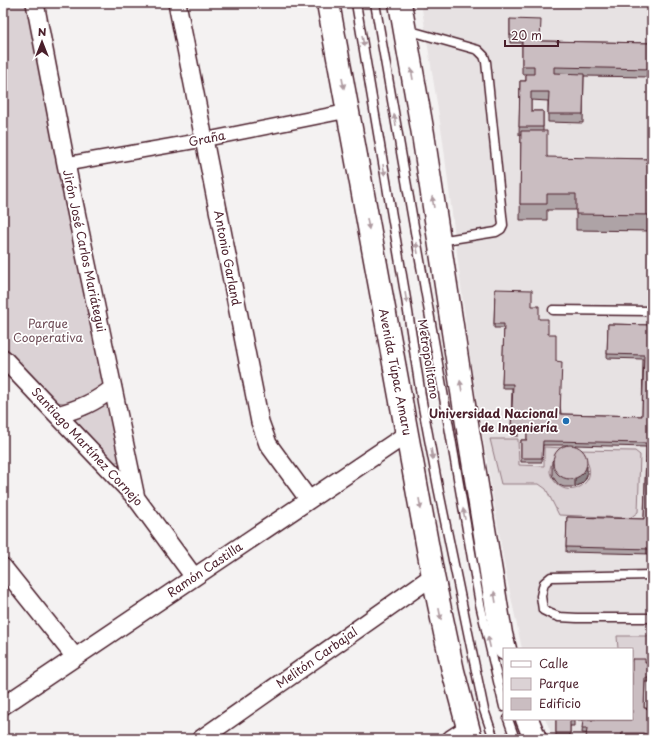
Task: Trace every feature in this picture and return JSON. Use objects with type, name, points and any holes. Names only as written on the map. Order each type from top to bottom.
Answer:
[{"type":"main road","name":"Avenida Túpac Amaru","points":[[328,3],[463,735]]},
{"type":"main road","points":[[400,3],[423,134],[466,418],[505,648]]},
{"type":"main road","points":[[527,720],[535,739]]},
{"type":"street","name":"Jirón José Carlos Mariátegui","points":[[35,3],[66,164],[136,498]]},
{"type":"street","name":"Antonio Garland","points":[[177,3],[260,422],[268,444],[309,500]]},
{"type":"street","name":"Graña","points":[[66,164],[203,140],[348,111]]},
{"type":"street","name":"Santiago Martínez Cornejo","points":[[3,358],[136,498],[194,577]]},
{"type":"street","points":[[58,415],[80,408],[100,399],[113,388]]},
{"type":"street","name":"Ramón Castilla","points":[[3,706],[407,434]]},
{"type":"street","points":[[3,567],[75,657]]},
{"type":"street","name":"Melitón Carbajal","points":[[201,739],[433,576]]},
{"type":"lane","name":"Metropolitano","points":[[356,3],[422,402],[484,710],[494,739]]},
{"type":"lane","name":"Metropolitano","points":[[375,3],[474,573],[503,703]]},
{"type":"lane","points":[[404,30],[478,50],[484,56],[486,62],[503,225],[501,229],[496,232],[439,241]]},
{"type":"lane","points":[[553,310],[652,311]]},
{"type":"lane","points":[[652,575],[551,577],[544,583],[541,596],[543,610],[559,617],[652,618]]},
{"type":"lane","points":[[508,720],[515,739]]},
{"type":"shaded area","name":"Universidad Nacional de Ingeniería","points":[[421,3],[652,3],[652,739],[554,739],[545,720],[633,720],[633,648],[522,648],[505,569],[470,359],[443,141]]},
{"type":"green space","name":"Parque Cooperativa","points":[[3,3],[27,3],[105,383],[96,395],[74,404],[55,402],[3,352]]},
{"type":"green space","points":[[109,401],[121,461],[112,463],[71,420],[87,415]]},
{"type":"green space","points":[[490,439],[518,439],[519,465],[544,466],[544,447],[565,448],[552,463],[550,471],[553,479],[559,486],[565,489],[579,488],[584,484],[590,472],[588,464],[576,450],[635,451],[640,455],[638,512],[630,518],[559,515],[546,489],[539,484],[501,484]]},
{"type":"green space","points":[[617,636],[652,636],[652,668],[647,666],[646,662],[633,662],[633,648],[618,648]]},
{"type":"building","points":[[510,19],[541,20],[540,41],[652,43],[652,69],[554,67],[554,73],[584,74],[583,114],[548,114],[549,92],[531,92],[531,111],[543,111],[543,127],[519,127],[520,81],[526,81],[526,74],[534,74],[534,66],[522,66],[522,35],[510,35]]},
{"type":"building","points":[[521,131],[547,131],[547,157],[652,159],[652,215],[576,214],[576,194],[547,194],[547,204],[520,204]]},
{"type":"building","points":[[495,289],[532,290],[532,306],[539,306],[539,319],[548,319],[548,334],[556,334],[556,361],[562,362],[560,414],[642,416],[644,355],[607,354],[608,324],[652,325],[652,458],[646,458],[646,443],[543,441],[542,458],[521,458],[521,440],[527,440],[527,426],[518,426],[518,432],[511,431],[513,384],[502,384],[504,324],[494,324]]},
{"type":"building","points":[[567,445],[573,445],[577,446],[584,452],[587,462],[586,469],[580,476],[573,479],[567,479],[563,478],[556,472],[553,465],[553,459],[554,455],[560,448]]},
{"type":"building","points":[[646,461],[652,461],[652,549],[566,547],[567,517],[644,519]]},
{"type":"building","points":[[633,659],[645,659],[645,663],[649,663],[649,666],[652,666],[652,678],[645,678],[644,708],[652,709],[652,737],[643,733],[622,733],[621,739],[586,739],[587,728],[582,728],[583,720],[633,720]]},
{"type":"building","points":[[556,720],[574,720],[570,721],[570,733],[556,733]]},
{"type":"place","name":"Universidad Nacional de Ingeniería","points":[[566,421]]}]
